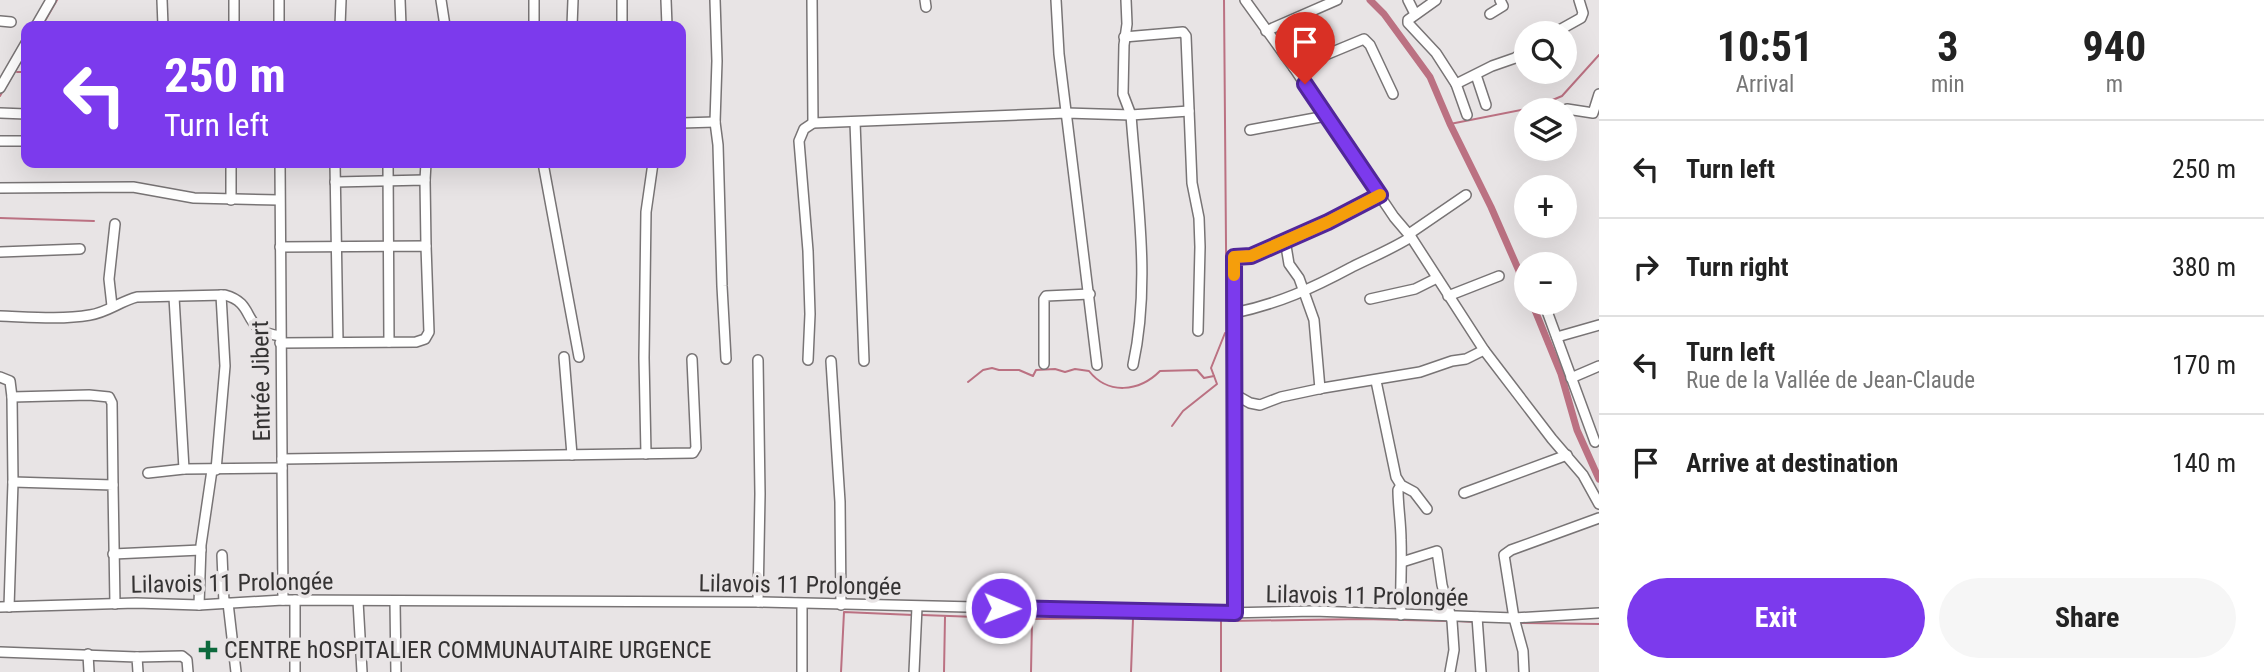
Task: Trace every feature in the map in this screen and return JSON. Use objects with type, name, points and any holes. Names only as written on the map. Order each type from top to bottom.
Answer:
[{"type":"street","points":[[39,21],[51,0]]},
{"type":"street","points":[[162,0],[163,21]]},
{"type":"street","points":[[234,0],[234,21]]},
{"type":"street","points":[[279,0],[279,21]]},
{"type":"street","points":[[340,21],[341,0]]},
{"type":"street","points":[[400,0],[401,21]]},
{"type":"street","points":[[441,0],[444,21]]},
{"type":"street","points":[[534,0],[534,21]]},
{"type":"street","points":[[572,21],[573,0]]},
{"type":"street","points":[[622,0],[622,21]]},
{"type":"street","points":[[666,0],[667,21]]},
{"type":"street","points":[[715,0],[715,122],[726,359]]},
{"type":"street","points":[[812,0],[813,123]]},
{"type":"street","points":[[1056,0],[1066,113],[1097,365]]},
{"type":"street","points":[[1126,0],[1123,94],[1131,115],[1142,279],[1141,331],[1133,365]]},
{"type":"street","points":[[1245,0],[1410,235],[1484,349],[1552,439],[1583,475],[1599,504]]},
{"type":"street","points":[[1408,0],[1415,14]]},
{"type":"street","points":[[1436,0],[1415,14],[1408,23],[1436,53],[1456,84],[1467,114]]},
{"type":"street","points":[[1490,14],[1503,6],[1500,0]]},
{"type":"street","points":[[1576,21],[1583,13],[1579,0]]},
{"type":"street","points":[[1266,31],[1337,1]]},
{"type":"street","points":[[0,22],[11,22]]},
{"type":"street","points":[[1124,37],[1185,33],[1192,183],[1199,218],[1198,331]]},
{"type":"street","points":[[1294,68],[1364,39],[1370,45],[1393,94]]},
{"type":"street","points":[[0,88],[21,54]]},
{"type":"street","points":[[1456,84],[1514,58]]},
{"type":"street","points":[[1476,75],[1486,105]]},
{"type":"street","points":[[1577,111],[1593,113],[1599,94]]},
{"type":"street","points":[[808,360],[809,264],[799,141],[804,129],[813,123],[1066,113],[1131,115],[1189,111]]},
{"type":"street","points":[[0,114],[21,114]]},
{"type":"street","points":[[1250,130],[1326,116]]},
{"type":"street","points":[[686,123],[715,122]]},
{"type":"street","points":[[855,122],[864,361]]},
{"type":"street","points":[[0,141],[21,141]]},
{"type":"street","points":[[231,168],[231,200]]},
{"type":"street","name":"Entrée Jibert","points":[[280,168],[283,600]]},
{"type":"street","points":[[335,168],[338,342]]},
{"type":"street","points":[[388,168],[389,342]]},
{"type":"street","points":[[0,316],[41,318],[92,315],[137,297],[222,295],[235,297],[243,304],[255,328],[280,340],[416,342],[427,337],[429,332],[426,168]]},
{"type":"street","points":[[544,168],[579,357]]},
{"type":"street","points":[[646,454],[646,212],[652,168]]},
{"type":"street","points":[[335,182],[425,180]]},
{"type":"street","points":[[0,188],[133,187],[194,198],[279,200]]},
{"type":"street","points":[[1235,613],[1234,257],[1251,256],[1328,222],[1380,195]]},
{"type":"street","points":[[1234,313],[1272,304],[1379,255],[1466,195]]},
{"type":"street","points":[[112,306],[109,279],[115,224]]},
{"type":"street","points":[[1285,240],[1289,264],[1299,278],[1316,329],[1320,389]]},
{"type":"street","points":[[280,247],[426,246]]},
{"type":"street","points":[[0,252],[80,249]]},
{"type":"street","points":[[1448,296],[1499,276]]},
{"type":"street","points":[[1370,299],[1415,289],[1437,278]]},
{"type":"street","points":[[1044,364],[1044,299],[1046,296],[1090,294]]},
{"type":"street","points":[[199,605],[201,550],[214,470],[225,366],[222,295]]},
{"type":"street","points":[[174,297],[184,470]]},
{"type":"street","points":[[1549,315],[1595,442]]},
{"type":"street","points":[[1557,337],[1599,325]]},
{"type":"street","points":[[1234,394],[1260,405],[1281,397],[1376,381],[1466,359],[1484,349]]},
{"type":"street","points":[[564,357],[572,455]]},
{"type":"street","points":[[149,473],[282,463],[689,454],[696,451],[692,359]]},
{"type":"street","points":[[758,360],[758,602]]},
{"type":"street","points":[[831,361],[840,502],[841,605]]},
{"type":"street","points":[[1571,378],[1599,366]]},
{"type":"street","points":[[0,377],[10,381],[12,397],[13,482],[5,553],[4,607]]},
{"type":"street","points":[[1376,381],[1396,478],[1401,485],[1414,492],[1427,509]]},
{"type":"street","points":[[12,397],[89,395],[109,397],[112,403],[115,604]]},
{"type":"street","points":[[1464,493],[1567,455]]},
{"type":"street","points":[[13,482],[113,485]]},
{"type":"street","points":[[1401,485],[1398,490],[1402,562],[1401,615]]},
{"type":"street","points":[[1524,672],[1523,651],[1514,618],[1504,555],[1599,518]]},
{"type":"street","points":[[113,554],[201,550]]},
{"type":"street","points":[[1402,562],[1437,551],[1451,616],[1454,650],[1450,672]]},
{"type":"street","points":[[222,555],[236,672]]},
{"type":"street","points":[[295,600],[295,672]]},
{"type":"street","name":"Lilavois 11 Prolongée","points":[[4,607],[199,605],[295,600],[758,602],[1225,613],[1313,611],[1514,618],[1599,613]]},
{"type":"street","points":[[358,601],[362,672]]},
{"type":"street","points":[[395,601],[396,672]]},
{"type":"street","points":[[802,604],[802,672]]},
{"type":"street","points":[[914,672],[917,607]]},
{"type":"street","points":[[1476,617],[1481,672]]},
{"type":"street","points":[[0,653],[182,656],[187,660],[188,672]]},
{"type":"street","points":[[88,654],[89,672]]},
{"type":"street","points":[[137,657],[138,672]]},
{"type":"waterway","points":[[45,21],[57,0]]},
{"type":"waterway","points":[[1224,0],[1229,609]]},
{"type":"waterway","points":[[1370,0],[1384,14],[1430,77],[1514,260]]},
{"type":"waterway","points":[[1450,124],[1536,107],[1562,96],[1599,55]]},
{"type":"waterway","points":[[7,85],[21,61]]},
{"type":"waterway","points":[[0,96],[4,89]]},
{"type":"waterway","points":[[0,218],[94,221]]},
{"type":"waterway","points":[[1537,315],[1561,374],[1577,430],[1599,479]]},
{"type":"waterway","points":[[1172,426],[1183,411],[1217,384],[1211,368],[1225,333]]},
{"type":"waterway","points":[[968,382],[983,370],[992,368],[1019,370],[1033,376],[1036,370],[1089,371],[1105,384],[1124,388],[1143,383],[1160,371],[1197,370],[1204,378],[1214,376]]},
{"type":"waterway","points":[[841,672],[844,612],[913,615]]},
{"type":"waterway","points":[[922,615],[1032,619],[1210,617]]},
{"type":"waterway","points":[[944,672],[945,617]]},
{"type":"waterway","points":[[1221,617],[1221,672]]},
{"type":"waterway","points":[[1222,617],[1229,621],[1447,621]]},
{"type":"waterway","points":[[1131,672],[1133,619]]},
{"type":"waterway","points":[[1031,672],[1032,621]]},
{"type":"waterway","points":[[1456,621],[1475,622]]},
{"type":"waterway","points":[[1481,622],[1510,622]]},
{"type":"waterway","points":[[1519,623],[1599,624]]},
{"type":"slow traffic","points":[[1234,275],[1234,257],[1251,256],[1328,222],[1380,195]]},
{"type":"place","name":"CENTRE hOSPITALIER COMMUNAUTAIRE URGENCE","points":[[208,650]]},
{"type":"route","points":[[1001,608],[1235,613],[1234,257],[1251,256],[1328,222],[1380,195],[1305,84]]}]
